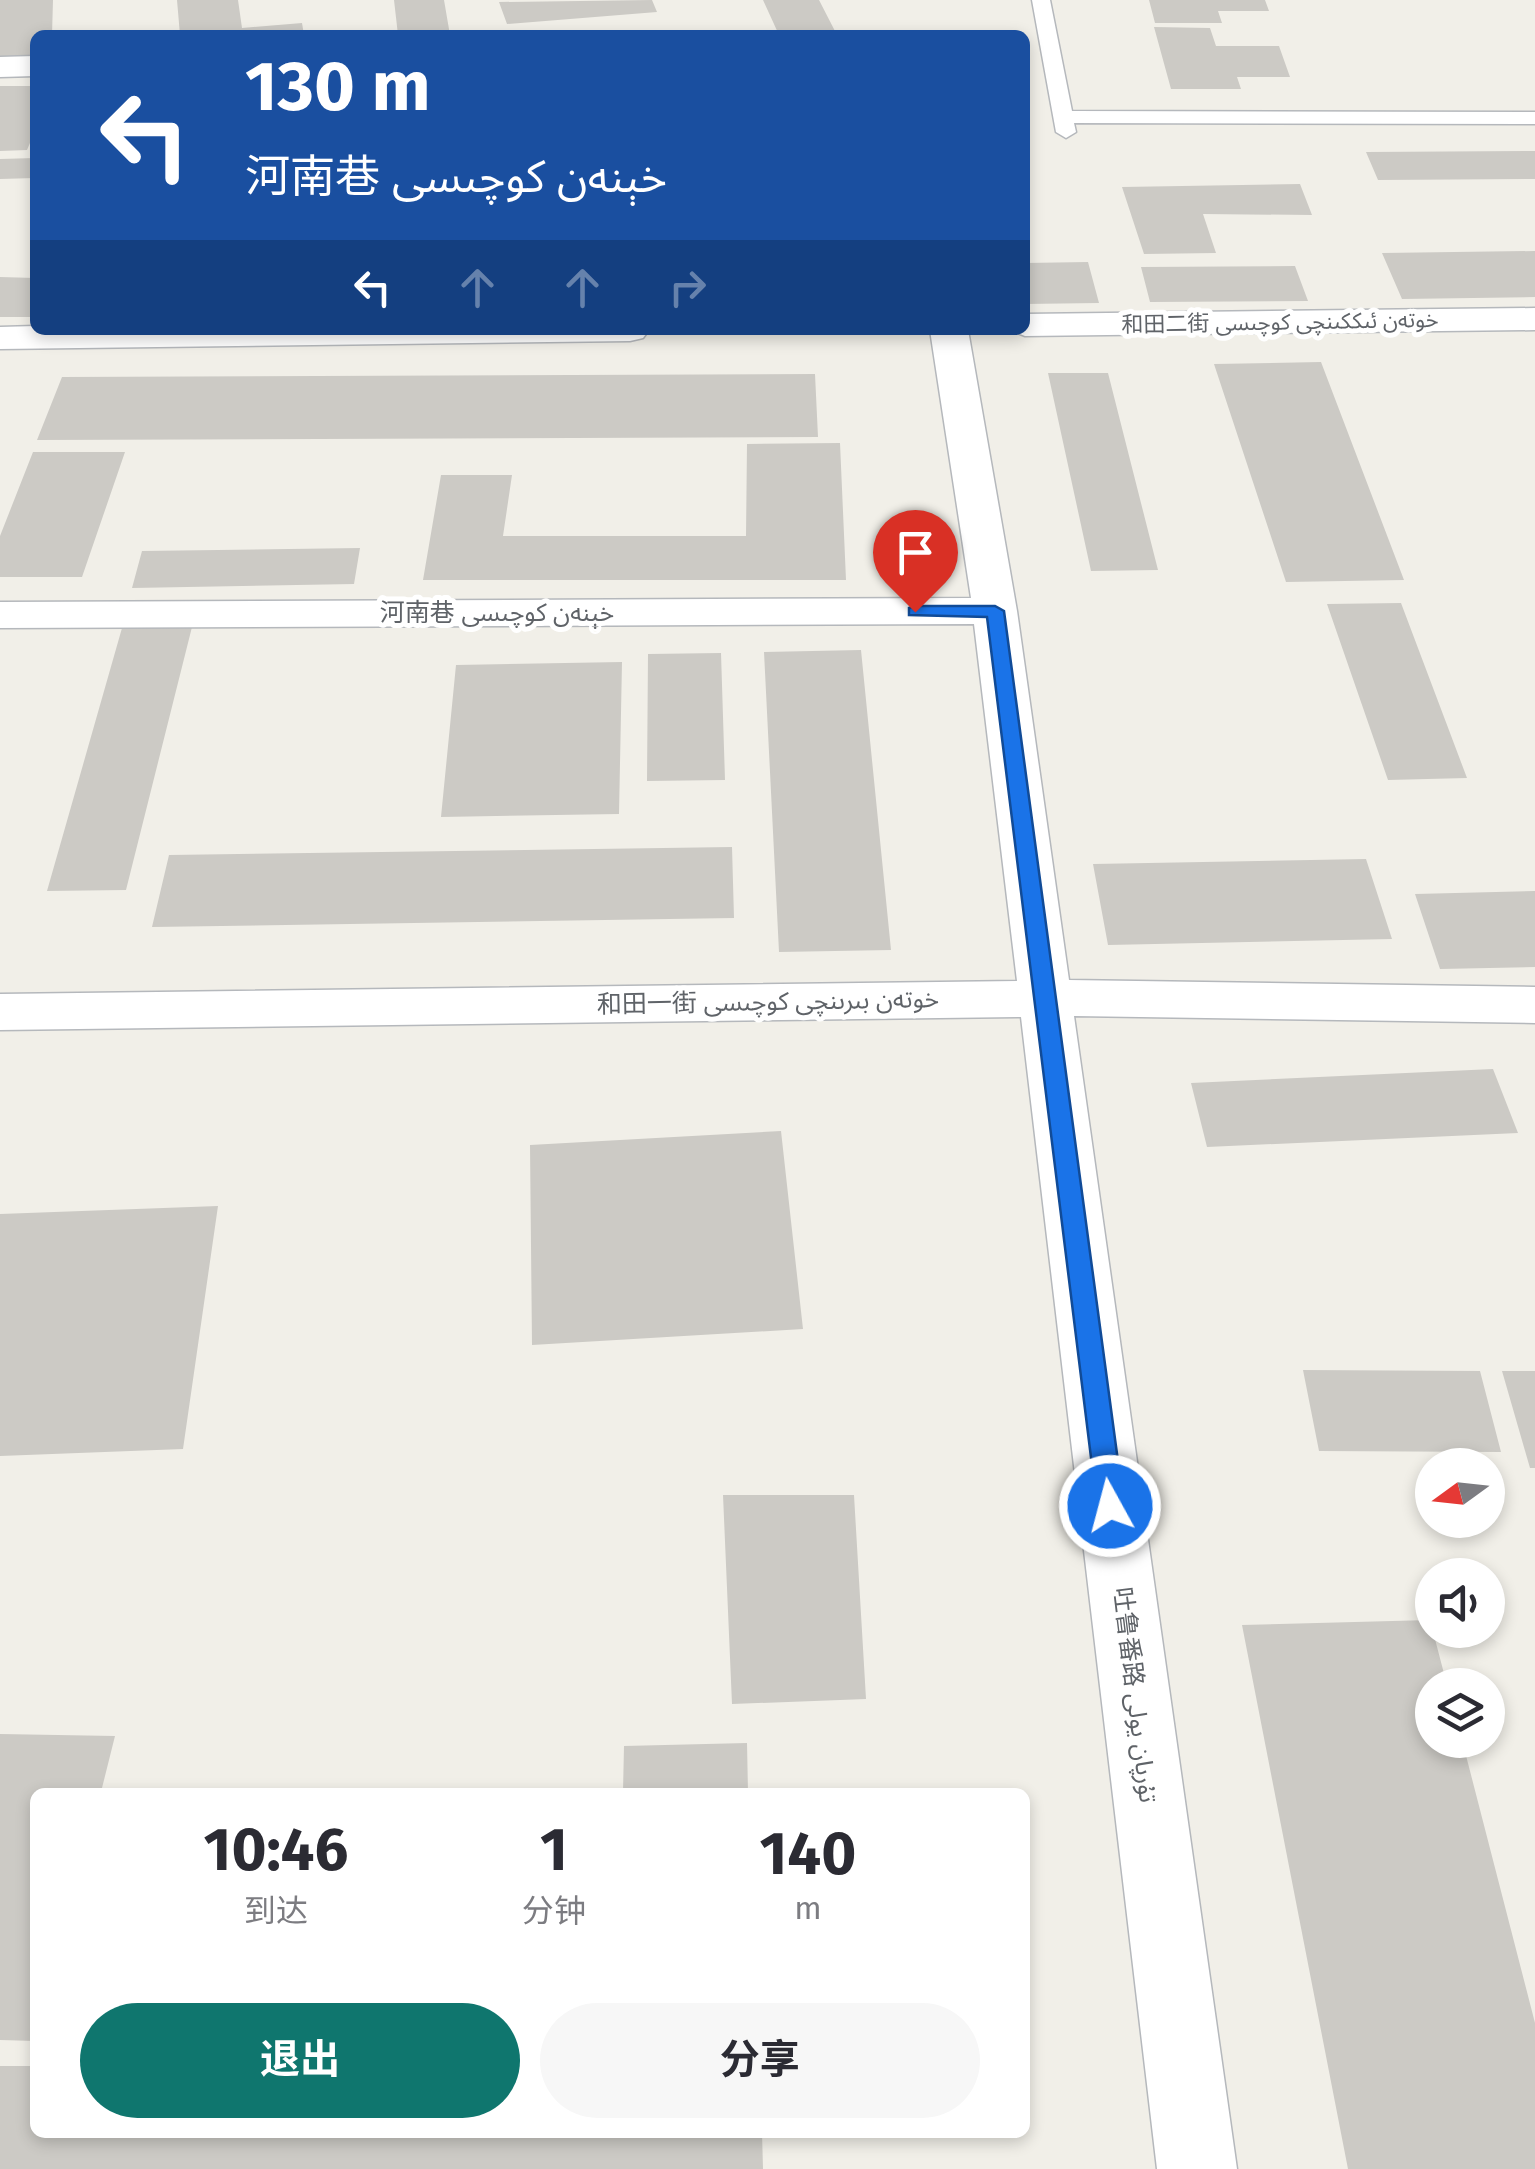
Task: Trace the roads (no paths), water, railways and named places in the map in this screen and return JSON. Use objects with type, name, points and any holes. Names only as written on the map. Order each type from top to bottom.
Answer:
[{"type":"street","points":[[0,67],[30,66]]},
{"type":"street","name":"和田二街 خوتەن ئىككىنچى كوچىسى","points":[[1030,325],[1535,319]]},
{"type":"street","points":[[0,338],[236,335]]},
{"type":"street","name":"吐鲁番路 تۇرپان يولى","points":[[950,335],[995,611],[1196,2169]]},
{"type":"street","name":"河南巷 خېنەن كوچىسى","points":[[0,615],[995,611]]},
{"type":"street","name":"和田一街 خوتەن بىرىنچى كوچىسى","points":[[0,1012],[1045,998],[1535,1005]]},
{"type":"lane","points":[[1041,0],[1064,125],[1535,118]]}]
